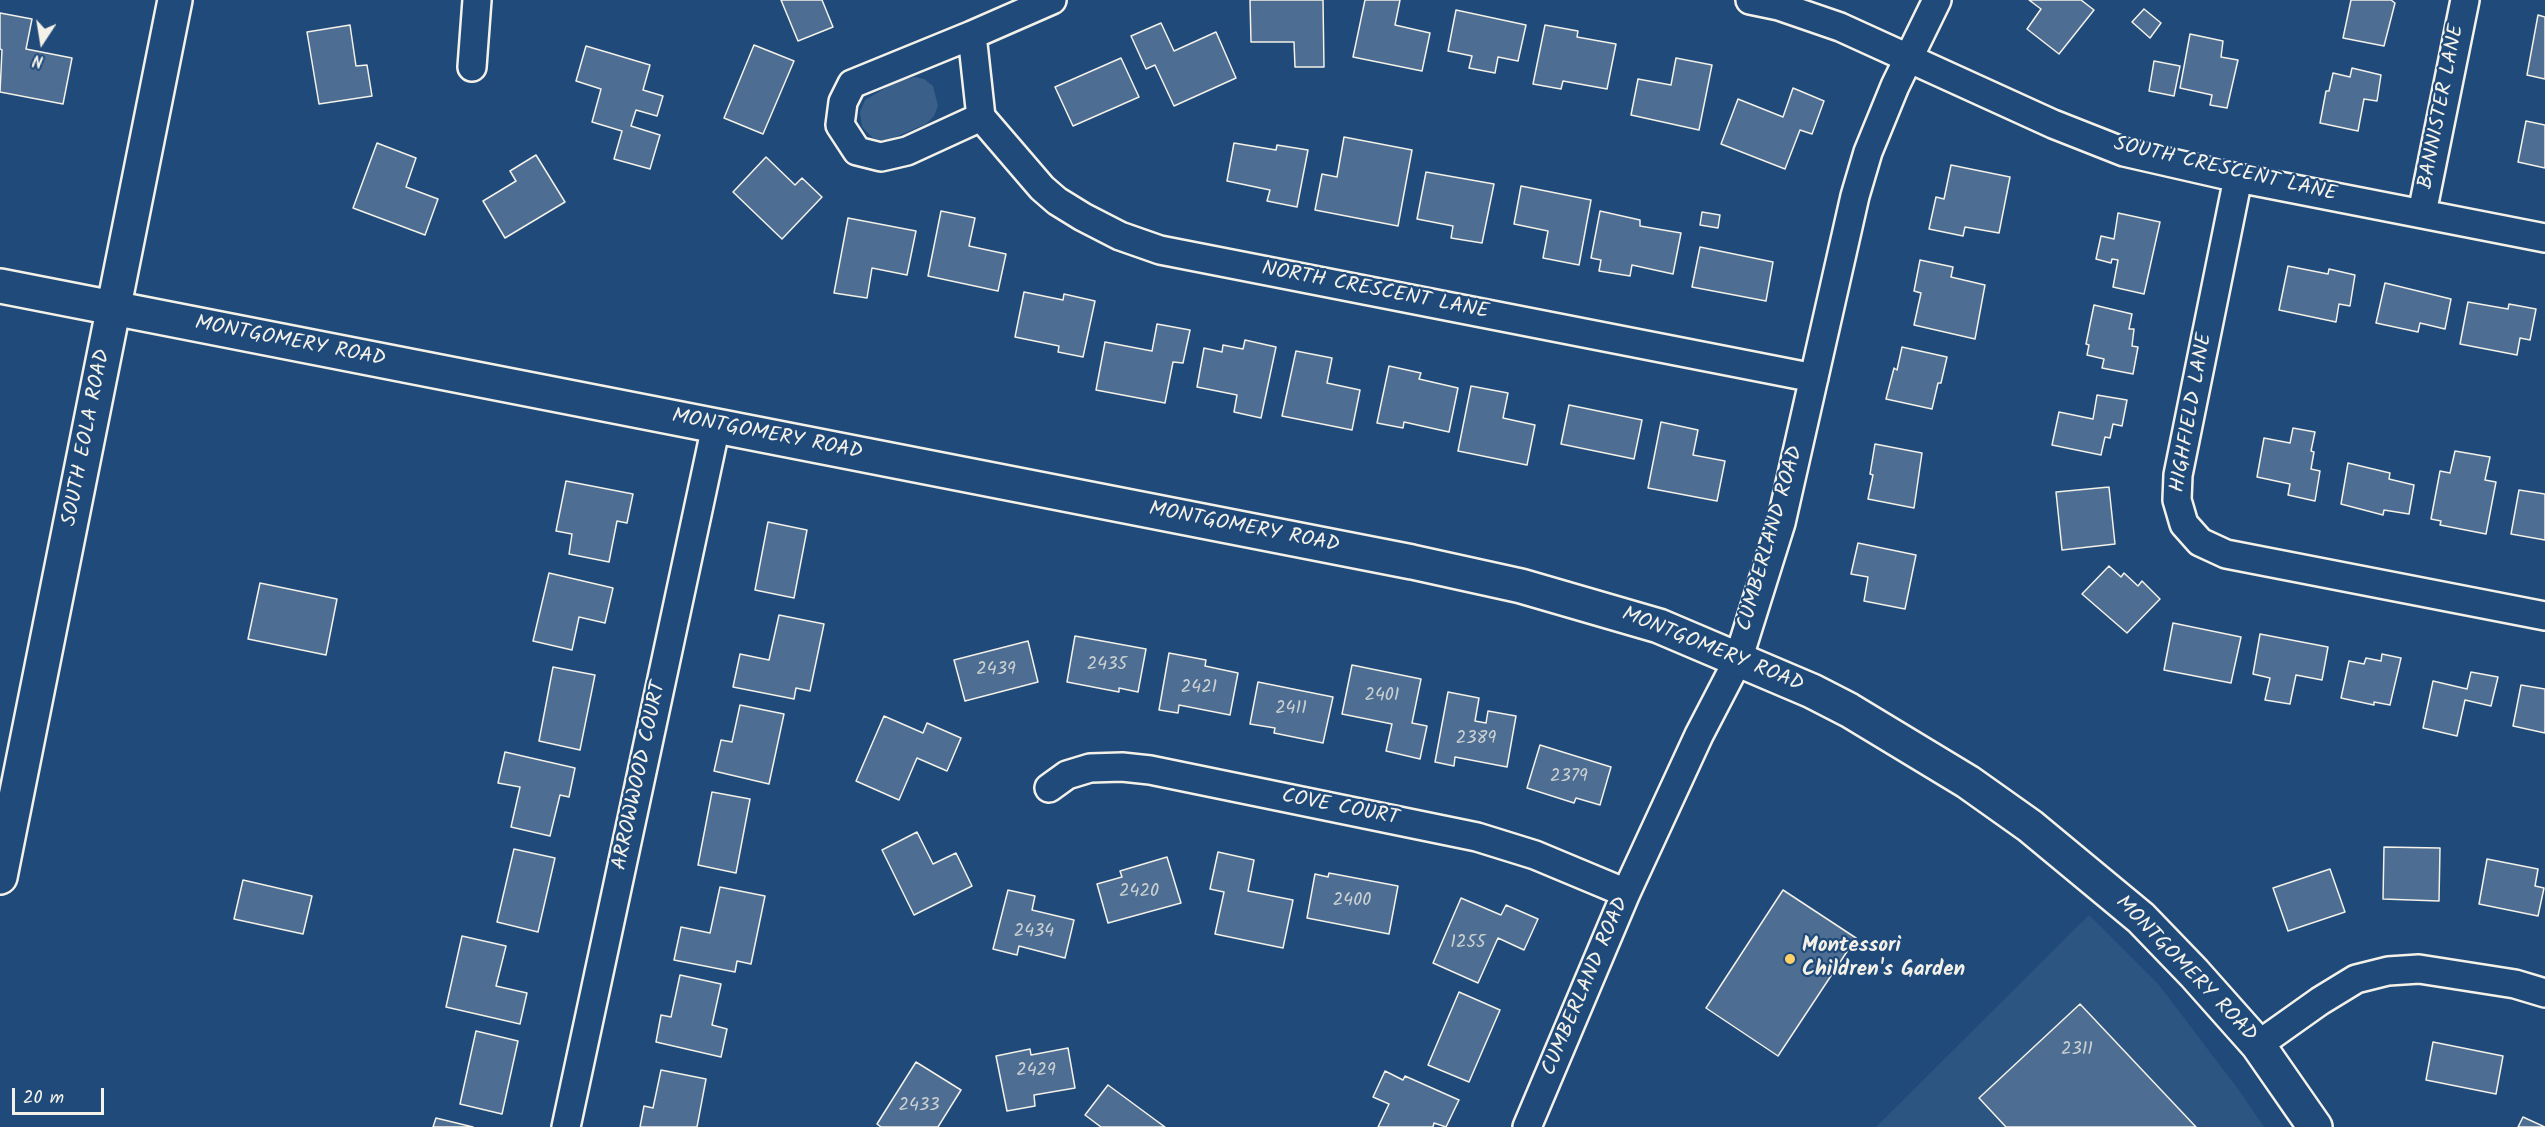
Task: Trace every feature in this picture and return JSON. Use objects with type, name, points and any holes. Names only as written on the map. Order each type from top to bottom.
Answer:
[{"type":"street","name":"SOUTH EOLA ROAD","points":[[0,877],[176,0]]},
{"type":"street","points":[[472,67],[477,0]]},
{"type":"street","points":[[972,35],[981,117],[907,151],[881,158],[857,151],[840,125],[843,102],[852,84],[1052,0]]},
{"type":"street","name":"SOUTH CRESCENT LANE","points":[[1750,0],[1779,6],[1840,27],[2053,124],[2124,152],[2238,178],[2545,237]]},
{"type":"street","name":"CUMBERLAND ROAD","points":[[1527,1127],[1626,893],[1699,735],[1738,660],[1781,523],[1855,196],[1868,152],[1909,58],[1938,0]]},
{"type":"street","name":"BANNISTER LANE","points":[[2422,213],[2465,0]]},
{"type":"street","name":"NORTH CRESCENT LANE","points":[[981,117],[1042,188],[1057,201],[1120,236],[1160,250],[1814,378]]},
{"type":"street","name":"HIGHFIELD LANE","points":[[2238,178],[2178,475],[2177,500],[2184,524],[2200,542],[2226,554],[2545,616]]},
{"type":"street","name":"MONTGOMERY ROAD","points":[[0,286],[1412,562],[1521,586],[1659,626],[1812,691],[1848,710],[1968,782],[2030,826],[2141,918],[2194,973],[2258,1045],[2315,1127]]},
{"type":"street","name":"ARROWWOOD COURT","points":[[566,1127],[716,426]]},
{"type":"street","name":"COVE COURT","points":[[1049,788],[1067,775],[1090,768],[1122,766],[1150,771],[1478,837],[1535,855],[1626,893]]},
{"type":"street","points":[[2258,1045],[2320,1000],[2356,979],[2388,970],[2430,971],[2515,984],[2545,993]]},
{"type":"shaded area","points":[[915,77],[924,79],[933,86],[938,106],[934,116],[926,124],[886,141],[873,138],[862,127],[860,112],[865,100],[897,81]]},
{"type":"shaded area","points":[[2089,915],[2159,985],[2264,1127],[1876,1127]]},
{"type":"building","points":[[781,0],[822,0],[833,27],[798,41]]},
{"type":"building","points":[[1250,0],[1323,0],[1324,67],[1295,67],[1294,42],[1251,42]]},
{"type":"building","points":[[1365,0],[1400,0],[1395,25],[1430,33],[1422,71],[1353,57]]},
{"type":"building","points":[[2029,0],[2081,0],[2094,10],[2059,54],[2027,29],[2041,9]]},
{"type":"building","points":[[2351,0],[2391,0],[2395,3],[2384,46],[2343,38]]},
{"type":"building","points":[[2144,9],[2161,23],[2150,38],[2132,22]]},
{"type":"building","points":[[1456,10],[1526,25],[1518,61],[1498,57],[1495,73],[1469,68],[1472,56],[1448,51]]},
{"type":"building","points":[[0,13],[32,19],[26,49],[72,58],[63,104],[0,92],[2,50],[0,49]]},
{"type":"building","points":[[2538,15],[2545,17],[2545,79],[2527,75]]},
{"type":"building","points":[[1161,23],[1174,51],[1216,32],[1236,78],[1174,106],[1155,65],[1146,69],[1131,36]]},
{"type":"building","points":[[350,25],[356,66],[367,65],[372,96],[319,104],[307,32]]},
{"type":"building","points":[[1545,25],[1578,31],[1577,37],[1616,44],[1607,89],[1563,81],[1561,89],[1533,84]]},
{"type":"building","points":[[2190,34],[2223,41],[2221,57],[2238,60],[2227,108],[2210,105],[2212,95],[2180,88]]},
{"type":"building","points":[[754,45],[794,61],[763,134],[724,118]]},
{"type":"building","points":[[586,46],[650,65],[643,90],[663,96],[657,116],[636,110],[631,126],[660,135],[650,169],[614,159],[622,131],[592,122],[601,89],[576,81]]},
{"type":"building","points":[[1121,58],[1139,97],[1073,126],[1055,87]]},
{"type":"building","points":[[1676,58],[1712,65],[1699,130],[1631,115],[1638,79],[1671,85]]},
{"type":"building","points":[[2154,61],[2180,66],[2174,96],[2149,91]]},
{"type":"building","points":[[2352,68],[2381,75],[2377,101],[2364,99],[2358,131],[2320,123],[2326,91],[2329,91],[2333,73],[2350,77]]},
{"type":"building","points":[[1793,88],[1824,101],[1812,134],[1800,130],[1785,169],[1721,144],[1738,99],[1783,117]]},
{"type":"building","points":[[2526,121],[2545,125],[2545,168],[2518,162]]},
{"type":"building","points":[[1344,137],[1412,150],[1398,226],[1315,210],[1322,174],[1337,177]]},
{"type":"building","points":[[377,143],[416,158],[406,187],[438,199],[425,235],[353,208]]},
{"type":"building","points":[[1234,143],[1276,150],[1277,145],[1308,150],[1297,207],[1267,201],[1270,190],[1227,181]]},
{"type":"building","points":[[536,155],[565,202],[505,238],[483,201],[516,181],[510,171]]},
{"type":"building","points":[[766,157],[795,185],[802,178],[822,197],[782,239],[733,192]]},
{"type":"building","points":[[1951,165],[2010,177],[1999,233],[1965,227],[1963,236],[1929,229],[1936,197],[1944,199]]},
{"type":"building","points":[[1426,172],[1494,184],[1482,243],[1451,238],[1453,226],[1417,219]]},
{"type":"building","points":[[1521,186],[1591,200],[1579,265],[1543,258],[1548,231],[1514,224]]},
{"type":"building","points":[[941,211],[975,218],[969,246],[1006,254],[998,291],[928,276]]},
{"type":"building","points":[[1600,211],[1640,220],[1640,226],[1681,233],[1673,274],[1632,265],[1630,276],[1599,271],[1601,260],[1591,258]]},
{"type":"building","points":[[1702,212],[1720,215],[1718,228],[1700,225]]},
{"type":"building","points":[[2118,213],[2160,222],[2144,294],[2113,287],[2118,260],[2112,259],[2111,263],[2096,259],[2101,236],[2114,239]]},
{"type":"building","points":[[848,218],[916,231],[907,275],[872,268],[867,298],[834,293]]},
{"type":"building","points":[[1700,247],[1773,262],[1766,301],[1692,287]]},
{"type":"building","points":[[1920,260],[1953,267],[1951,277],[1985,285],[1975,339],[1914,325],[1921,293],[1914,291]]},
{"type":"building","points":[[2288,266],[2328,274],[2329,269],[2355,275],[2350,306],[2339,304],[2336,322],[2279,310]]},
{"type":"building","points":[[2385,283],[2451,299],[2445,329],[2420,323],[2418,332],[2376,323]]},
{"type":"building","points":[[1024,292],[1063,300],[1064,294],[1095,301],[1083,357],[1058,352],[1059,346],[1015,337]]},
{"type":"building","points":[[2468,302],[2508,309],[2509,304],[2536,309],[2530,340],[2520,338],[2517,355],[2460,344]]},
{"type":"building","points":[[2094,305],[2132,314],[2129,329],[2134,329],[2132,346],[2138,347],[2133,374],[2102,368],[2104,359],[2087,355],[2089,345],[2086,344]]},
{"type":"building","points":[[1157,324],[1190,330],[1183,363],[1173,362],[1165,403],[1096,390],[1105,342],[1152,351]]},
{"type":"building","points":[[1245,340],[1276,347],[1261,418],[1234,412],[1237,395],[1197,387],[1204,348],[1222,352],[1223,345],[1243,349]]},
{"type":"building","points":[[1902,347],[1947,357],[1932,409],[1886,399],[1894,368],[1897,370]]},
{"type":"building","points":[[1296,351],[1332,358],[1327,383],[1360,390],[1352,430],[1282,416]]},
{"type":"building","points":[[1389,366],[1421,373],[1419,379],[1458,388],[1449,432],[1404,422],[1403,428],[1377,423]]},
{"type":"building","points":[[1471,386],[1508,393],[1503,418],[1535,425],[1527,465],[1458,451]]},
{"type":"building","points":[[2097,395],[2127,400],[2122,426],[2113,424],[2110,438],[2105,437],[2101,455],[2052,445],[2059,412],[2093,419]]},
{"type":"building","points":[[1569,405],[1642,420],[1634,459],[1561,444]]},
{"type":"building","points":[[1661,422],[1698,430],[1693,455],[1725,461],[1717,501],[1648,488]]},
{"type":"building","points":[[2293,428],[2315,432],[2311,451],[2314,452],[2311,469],[2320,471],[2315,501],[2288,495],[2290,484],[2257,477],[2264,438],[2290,443]]},
{"type":"building","points":[[1875,444],[1922,453],[1914,508],[1868,499],[1873,475],[1870,474]]},
{"type":"building","points":[[2455,451],[2490,457],[2485,480],[2496,482],[2486,534],[2440,525],[2441,521],[2431,519],[2440,471],[2450,473]]},
{"type":"building","points":[[2348,463],[2390,473],[2389,479],[2414,485],[2409,514],[2384,510],[2383,515],[2341,504]]},
{"type":"building","points":[[566,481],[633,494],[627,523],[617,521],[609,562],[569,554],[572,534],[556,531]]},
{"type":"building","points":[[2109,487],[2115,544],[2062,550],[2056,492]]},
{"type":"building","points":[[2519,490],[2545,494],[2545,540],[2511,534]]},
{"type":"building","points":[[768,522],[807,530],[794,598],[755,590]]},
{"type":"building","points":[[1858,543],[1916,555],[1905,609],[1864,601],[1868,577],[1851,574]]},
{"type":"building","points":[[2109,566],[2121,577],[2124,573],[2138,586],[2142,581],[2160,599],[2127,633],[2082,594]]},
{"type":"building","points":[[549,573],[613,588],[605,623],[579,617],[572,650],[533,641]]},
{"type":"building","points":[[260,583],[337,599],[326,655],[248,639]]},
{"type":"building","points":[[779,615],[824,624],[810,691],[796,688],[794,699],[733,687],[740,654],[769,660]]},
{"type":"building","points":[[2173,623],[2241,637],[2231,683],[2164,670]]},
{"type":"building","points":[[2260,634],[2328,647],[2322,680],[2296,675],[2290,704],[2265,700],[2270,678],[2253,674]]},
{"type":"building","points":[[1075,636],[1146,649],[1138,692],[1119,688],[1119,692],[1067,682]]},
{"type":"building","points":[[1028,641],[1038,682],[965,701],[954,660]]},
{"type":"building","points":[[1169,653],[1206,660],[1205,666],[1238,673],[1230,715],[1179,705],[1178,713],[1159,710]]},
{"type":"building","points":[[2382,654],[2401,658],[2390,705],[2374,702],[2374,705],[2341,698],[2349,661],[2364,664],[2366,658],[2381,661]]},
{"type":"building","points":[[1352,665],[1421,679],[1412,723],[1427,726],[1420,759],[1386,751],[1392,724],[1342,714]]},
{"type":"building","points":[[553,667],[595,675],[580,750],[539,741]]},
{"type":"building","points":[[2471,672],[2498,677],[2491,706],[2465,700],[2457,736],[2423,728],[2433,681],[2467,689]]},
{"type":"building","points":[[1258,682],[1333,697],[1323,743],[1274,733],[1275,728],[1250,724]]},
{"type":"building","points":[[2521,685],[2545,689],[2545,733],[2513,726]]},
{"type":"building","points":[[1448,692],[1479,698],[1475,721],[1486,723],[1488,711],[1516,716],[1507,767],[1455,757],[1454,766],[1435,762]]},
{"type":"building","points":[[740,705],[784,714],[769,784],[714,771],[721,740],[732,742]]},
{"type":"building","points":[[884,716],[923,733],[927,723],[961,738],[947,771],[917,758],[899,800],[856,781]]},
{"type":"building","points":[[1540,745],[1611,767],[1600,805],[1576,798],[1574,803],[1527,788]]},
{"type":"building","points":[[505,752],[575,768],[569,797],[560,795],[550,836],[511,827],[520,787],[498,783]]},
{"type":"building","points":[[712,792],[750,799],[736,873],[698,865]]},
{"type":"building","points":[[917,832],[933,864],[956,853],[972,886],[914,915],[882,850]]},
{"type":"building","points":[[2384,847],[2440,848],[2439,901],[2383,899]]},
{"type":"building","points":[[514,849],[555,858],[538,932],[497,922]]},
{"type":"building","points":[[1218,852],[1254,860],[1248,891],[1293,900],[1283,948],[1215,934],[1224,892],[1210,889]]},
{"type":"building","points":[[1167,857],[1181,903],[1108,923],[1097,884],[1122,877],[1120,871]]},
{"type":"building","points":[[2487,859],[2538,869],[2535,886],[2544,888],[2538,916],[2479,904]]},
{"type":"building","points":[[2330,869],[2345,912],[2288,931],[2273,888]]},
{"type":"building","points":[[1329,873],[1398,886],[1389,934],[1307,918],[1315,874],[1328,877]]},
{"type":"building","points":[[243,880],[312,896],[303,934],[234,919]]},
{"type":"building","points":[[720,887],[765,896],[751,964],[737,961],[735,972],[674,960],[681,927],[710,933]]},
{"type":"building","points":[[1008,890],[1035,896],[1032,910],[1074,920],[1065,958],[1019,946],[1017,955],[993,949]]},
{"type":"building","name":"Montessori Children's Garden","points":[[1783,890],[1856,938],[1778,1056],[1706,1008]]},
{"type":"building","points":[[1461,898],[1501,915],[1506,905],[1538,919],[1524,950],[1498,938],[1478,983],[1433,963]]},
{"type":"building","points":[[462,936],[506,946],[496,986],[527,993],[520,1024],[446,1007]]},
{"type":"building","points":[[680,975],[721,984],[712,1025],[727,1029],[721,1057],[656,1042],[661,1015],[671,1017]]},
{"type":"building","points":[[1459,992],[1500,1010],[1469,1082],[1428,1065]]},
{"type":"building","points":[[2080,1004],[2196,1127],[2006,1127],[1979,1098]]},
{"type":"building","points":[[476,1031],[518,1041],[502,1114],[460,1104]]},
{"type":"building","points":[[2433,1042],[2503,1056],[2496,1094],[2426,1080]]},
{"type":"building","points":[[1068,1048],[1075,1088],[1034,1095],[1035,1106],[1007,1111],[996,1056],[1030,1049],[1031,1055]]},
{"type":"building","points":[[916,1062],[961,1090],[938,1127],[881,1127],[877,1124]]},
{"type":"building","points":[[661,1070],[706,1079],[697,1127],[640,1127],[644,1106],[653,1108]]},
{"type":"building","points":[[1385,1071],[1403,1080],[1405,1076],[1459,1100],[1446,1127],[1434,1123],[1433,1127],[1378,1127],[1389,1104],[1373,1097]]},
{"type":"building","points":[[1108,1085],[1165,1127],[1101,1127],[1085,1115]]},
{"type":"building","points":[[2523,1117],[2545,1127],[2518,1127]]},
{"type":"building","points":[[436,1118],[473,1127],[433,1127]]},
{"type":"place","name":"Montessori Children's Garden","points":[[1790,959]]}]
